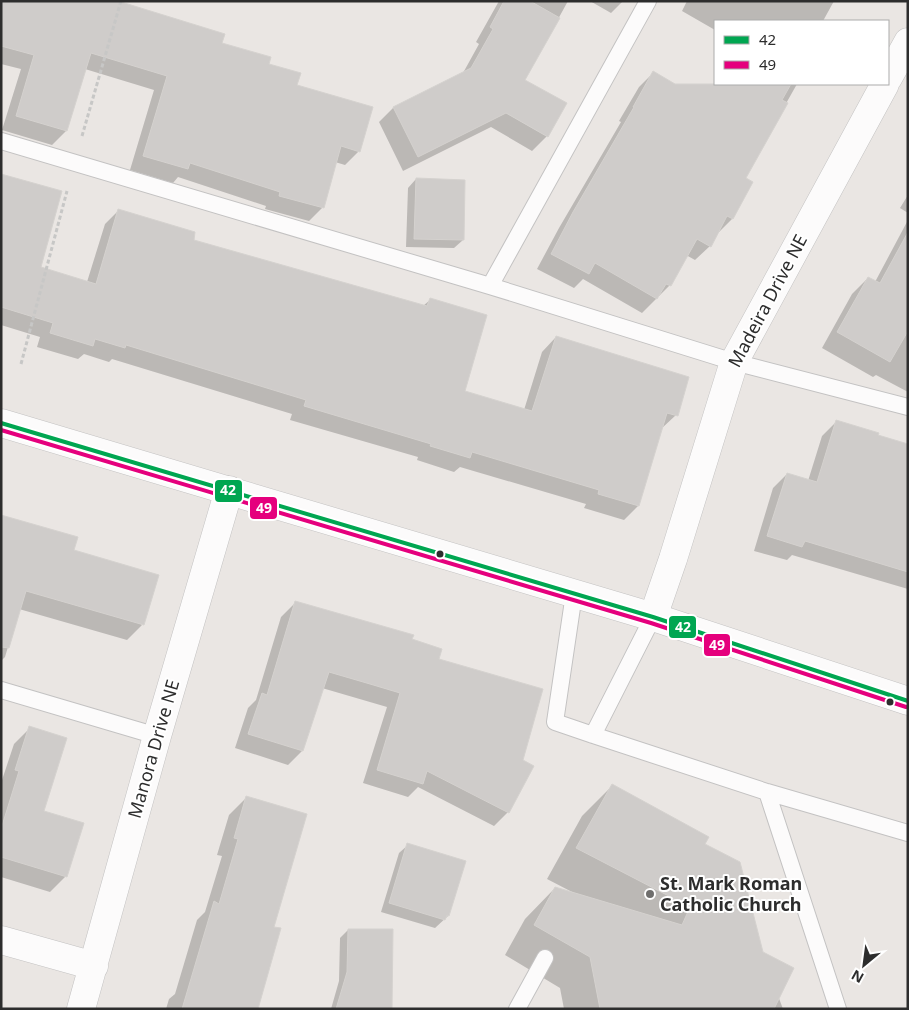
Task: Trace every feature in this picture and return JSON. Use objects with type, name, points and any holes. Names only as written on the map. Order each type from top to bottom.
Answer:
[{"type":"street","points":[[889,76],[908,42]]},
{"type":"street","name":"Madeira Drive NE","points":[[653,617],[734,362],[884,85]]},
{"type":"street","points":[[1,423],[653,617],[908,700]]},
{"type":"street","name":"Manora Drive NE","points":[[81,1009],[157,736],[229,490]]},
{"type":"street","points":[[1,940],[94,966]]},
{"type":"lane","points":[[490,286],[648,1]]},
{"type":"lane","points":[[1,140],[490,286],[734,362],[908,407]]},
{"type":"lane","points":[[574,594],[555,722],[767,792],[908,833]]},
{"type":"lane","points":[[593,735],[653,617]]},
{"type":"lane","points":[[1,690],[157,736]]},
{"type":"lane","points":[[767,792],[838,1009]]},
{"type":"lane","points":[[517,1009],[545,958]]},
{"type":"building","points":[[1,1],[118,1],[225,34],[222,43],[271,57],[269,64],[301,73],[297,85],[373,107],[360,152],[341,146],[324,208],[279,196],[280,192],[190,163],[188,169],[143,156],[167,76],[91,53],[67,131],[16,116],[34,55],[1,46]]},
{"type":"building","points":[[504,1],[530,1],[560,18],[525,80],[567,103],[548,137],[506,113],[418,157],[393,107],[471,68],[493,29],[490,27]]},
{"type":"building","points":[[653,71],[675,84],[790,85],[782,100],[788,103],[746,178],[753,182],[733,219],[727,216],[711,247],[697,239],[671,286],[666,284],[657,299],[595,263],[589,274],[551,254]]},
{"type":"building","points":[[1,174],[62,191],[41,267],[96,284],[118,209],[195,232],[194,240],[427,306],[430,298],[487,315],[465,391],[532,411],[556,336],[689,377],[678,416],[667,413],[639,506],[598,494],[599,490],[472,452],[470,458],[430,446],[431,444],[304,406],[306,400],[126,345],[125,348],[95,339],[93,346],[50,333],[53,323],[1,307]]},
{"type":"building","points":[[416,178],[465,180],[464,240],[414,239]]},
{"type":"building","points":[[908,232],[908,331],[890,362],[837,332],[868,277],[880,283]]},
{"type":"building","points":[[836,420],[908,444],[908,572],[805,541],[802,547],[767,536],[787,473],[817,482]]},
{"type":"building","points":[[1,515],[78,537],[74,550],[159,575],[144,625],[26,591],[9,648],[1,647]]},
{"type":"building","points":[[295,601],[414,635],[412,639],[442,649],[439,659],[543,689],[523,760],[534,766],[509,813],[427,771],[423,784],[377,770],[400,693],[329,672],[303,751],[248,734],[262,693],[267,695]]},
{"type":"building","points":[[29,726],[67,738],[44,811],[84,823],[67,877],[1,857],[1,829],[19,771],[15,770]]},
{"type":"building","name":"St. Mark Roman Catholic Church","points":[[612,784],[709,837],[705,844],[740,862],[763,952],[794,968],[774,1009],[600,1009],[590,957],[534,925],[555,887],[682,925],[690,907],[576,848]]},
{"type":"building","points":[[246,796],[307,814],[274,927],[281,928],[258,1009],[182,1009],[214,901],[219,904],[238,839],[234,838]]},
{"type":"building","points":[[407,843],[466,861],[449,916],[447,915],[445,920],[389,903]]},
{"type":"building","points":[[348,929],[393,929],[392,1009],[336,1009],[347,972]]},
{"type":"transit line","name":"42","points":[[1,423],[653,617],[908,701]]},
{"type":"transit line","name":"49","points":[[1,430],[651,623],[906,707]]},
{"type":"place","name":"St. Mark Roman Catholic Church","points":[[650,894]]}]
